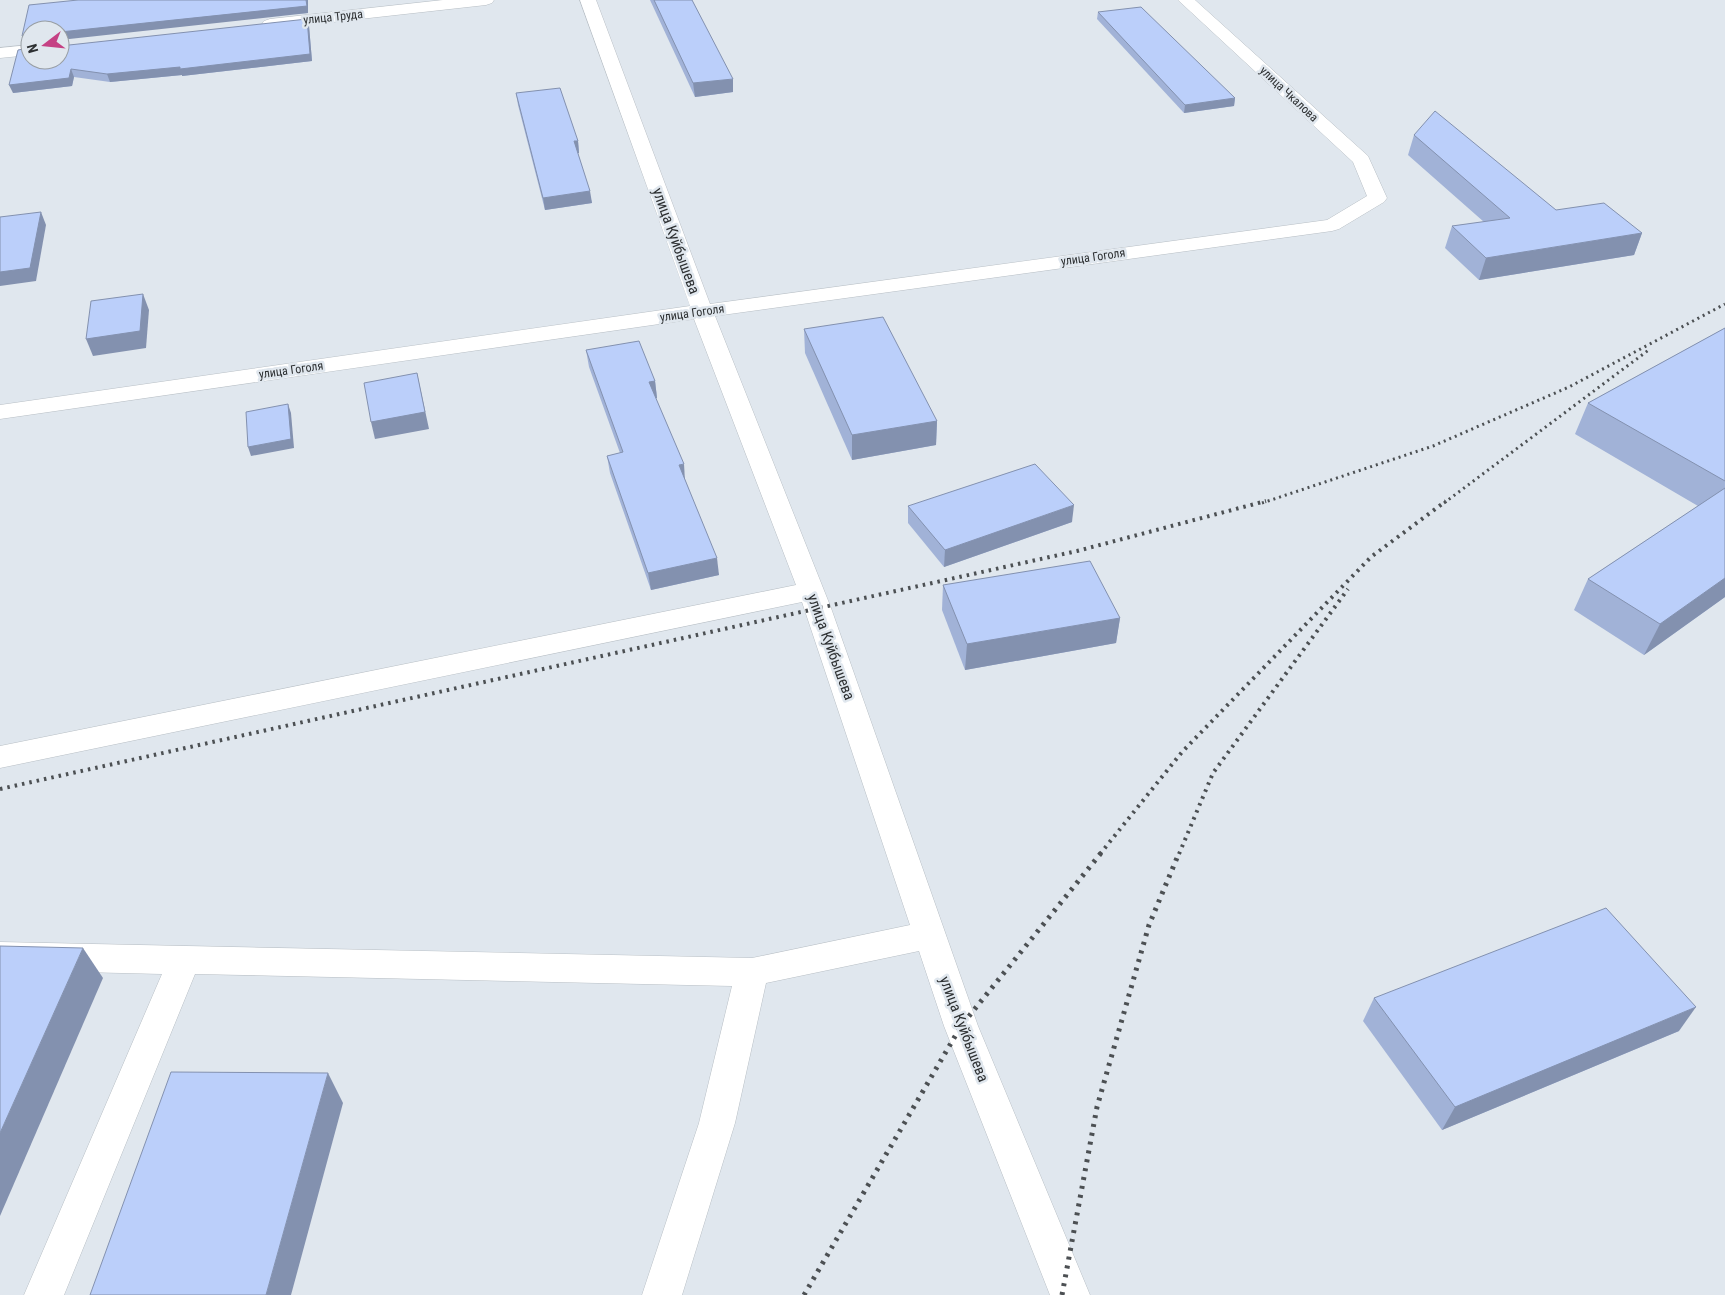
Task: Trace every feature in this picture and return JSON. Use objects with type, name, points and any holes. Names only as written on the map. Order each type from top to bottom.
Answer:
[{"type":"street","name":"улица Труда","points":[[258,25],[486,0]]},
{"type":"street","name":"улица Куйбышева","points":[[588,0],[702,311],[811,591],[961,1026],[1070,1295]]},
{"type":"street","name":"улица Чкалова","points":[[1186,0],[1361,160],[1377,198]]},
{"type":"street","points":[[0,53],[20,51]]},
{"type":"street","name":"улица Гоголя","points":[[0,412],[702,311],[1332,225],[1377,198]]},
{"type":"street","points":[[0,757],[811,591]]},
{"type":"street","points":[[0,956],[752,972],[930,935]]},
{"type":"street","points":[[44,1295],[184,960]]},
{"type":"street","points":[[662,1295],[717,1123],[752,972]]},
{"type":"building","points":[[78,0],[306,0],[307,6],[70,31],[70,20],[26,20],[29,5]]},
{"type":"building","points":[[654,0],[692,0],[733,79],[693,83]]},
{"type":"building","points":[[1141,7],[1235,98],[1185,105],[1098,12]]},
{"type":"building","points":[[307,19],[310,54],[180,69],[180,67],[107,74],[71,69],[69,78],[9,85],[18,50],[20,50],[20,70],[70,70],[70,45]]},
{"type":"building","points":[[560,88],[578,141],[574,141],[590,191],[543,198],[516,93]]},
{"type":"building","points":[[1435,111],[1556,210],[1604,203],[1642,233],[1486,258],[1452,226],[1510,218],[1414,135]]},
{"type":"building","points":[[41,212],[30,268],[0,272],[0,217]]},
{"type":"building","points":[[143,294],[140,331],[86,339],[91,301]]},
{"type":"building","points":[[883,317],[937,421],[852,435],[804,329]]},
{"type":"building","points":[[1725,328],[1725,481],[1588,403]]},
{"type":"building","points":[[639,341],[655,381],[649,382],[684,464],[679,465],[717,558],[648,573],[607,456],[623,452],[586,350]]},
{"type":"building","points":[[417,373],[425,412],[371,422],[364,383]]},
{"type":"building","points":[[288,404],[291,439],[248,447],[246,412]]},
{"type":"building","points":[[1035,464],[1074,505],[945,550],[908,506]]},
{"type":"building","points":[[1725,488],[1725,578],[1660,624],[1588,579]]},
{"type":"building","points":[[1090,561],[1120,618],[967,644],[943,585]]},
{"type":"building","points":[[1606,908],[1696,1007],[1455,1107],[1374,998]]},
{"type":"building","points":[[0,946],[83,948],[0,1133]]},
{"type":"building","points":[[171,1072],[328,1073],[266,1295],[90,1295]]},
{"type":"railway","points":[[1262,503],[1433,446],[1569,387],[1725,304]]},
{"type":"railway","points":[[1444,503],[1650,349]]},
{"type":"railway","points":[[0,789],[1077,551],[1266,501]]},
{"type":"railway","points":[[1100,854],[1182,752],[1371,557],[1446,501]]},
{"type":"railway","points":[[1179,854],[1213,773],[1348,589]]},
{"type":"railway","points":[[804,1295],[961,1026],[1101,853]]},
{"type":"railway","points":[[1062,1295],[1097,1107],[1149,925],[1179,853]]}]
